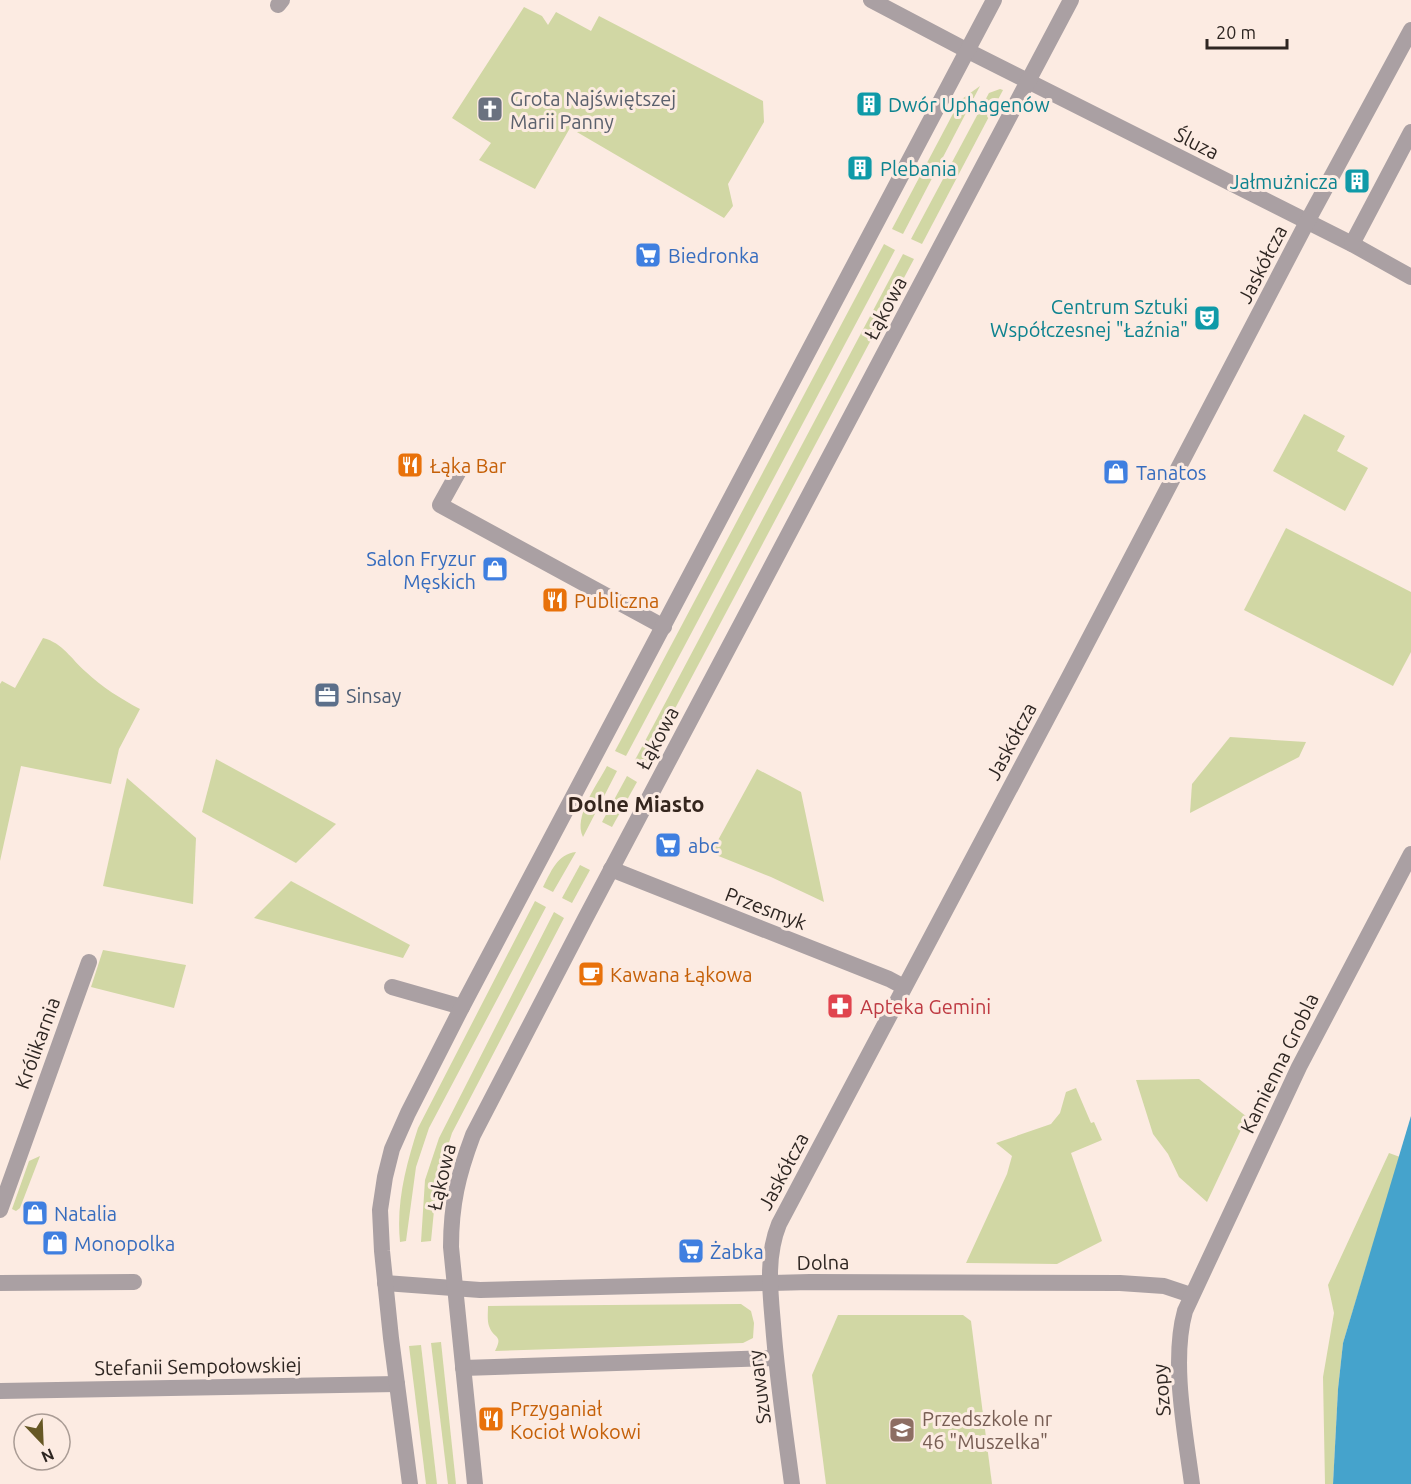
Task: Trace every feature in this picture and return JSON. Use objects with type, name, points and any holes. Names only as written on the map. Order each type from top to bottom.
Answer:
[{"type":"street","name":"Śluza","points":[[871,0],[1352,244],[1411,277]]},
{"type":"street","points":[[410,1484],[385,1283],[380,1210],[392,1149],[462,1007],[994,0]]},
{"type":"street","name":"Łąkowa","points":[[475,1484],[451,1247],[452,1211],[459,1172],[472,1135],[1071,0]]},
{"type":"street","points":[[1307,222],[1411,30]]},
{"type":"street","points":[[1352,244],[1411,132]]},
{"type":"street","name":"Jaskółcza","points":[[770,1285],[772,1242],[778,1224],[1307,222]]},
{"type":"street","points":[[460,469],[440,506],[664,627]]},
{"type":"street","name":"Kamienna Grobla","points":[[1191,1295],[1299,1067],[1411,854]]},
{"type":"street","name":"Przesmyk","points":[[611,869],[890,979],[904,987]]},
{"type":"street","name":"Królikarnia","points":[[0,1210],[7,1171],[89,962]]},
{"type":"street","points":[[392,987],[462,1007]]},
{"type":"street","points":[[0,1283],[134,1282]]},
{"type":"street","name":"Dolna","points":[[385,1283],[480,1290],[822,1282],[1141,1284],[1167,1287],[1191,1295]]},
{"type":"street","name":"Szuwary","points":[[770,1285],[775,1358],[792,1484]]},
{"type":"street","name":"Szopy","points":[[1191,1295],[1179,1329],[1178,1365],[1192,1484]]},
{"type":"street","points":[[463,1368],[775,1358]]},
{"type":"street","name":"Stefanii Sempołowskiej","points":[[0,1391],[397,1384]]},
{"type":"green space","points":[[524,7],[542,16],[548,25],[556,12],[591,31],[599,16],[763,101],[764,122],[728,184],[733,206],[724,218],[570,128],[535,189],[479,160],[491,143],[452,118]]},
{"type":"green space","points":[[980,86],[903,234],[892,229],[956,108],[962,99]]},
{"type":"green space","points":[[1003,90],[922,244],[911,239],[989,93]]},
{"type":"green space","points":[[884,244],[895,250],[626,756],[615,751]]},
{"type":"green space","points":[[903,254],[914,259],[645,765],[635,760]]},
{"type":"green space","points":[[1304,414],[1345,436],[1337,451],[1368,468],[1345,511],[1273,471]]},
{"type":"green space","points":[[1286,528],[1411,592],[1411,652],[1393,686],[1244,610]]},
{"type":"green space","points":[[43,638],[61,648],[105,688],[140,709],[119,749],[111,784],[21,766],[0,861],[0,684],[2,681],[15,688]]},
{"type":"green space","points":[[1230,737],[1306,742],[1299,757],[1190,813],[1192,784]]},
{"type":"green space","points":[[216,759],[336,824],[296,863],[202,812]]},
{"type":"green space","points":[[607,766],[617,771],[583,837],[581,820],[584,811]]},
{"type":"green space","points":[[757,769],[801,792],[824,902],[771,877],[711,853]]},
{"type":"green space","points":[[627,776],[637,782],[612,827],[602,822]]},
{"type":"green space","points":[[127,778],[196,838],[193,904],[103,886]]},
{"type":"green space","points":[[576,852],[553,892],[543,887],[559,860],[569,853]]},
{"type":"green space","points":[[580,865],[590,870],[572,903],[562,898]]},
{"type":"green space","points":[[291,881],[410,945],[403,958],[254,918]]},
{"type":"green space","points":[[535,901],[546,907],[429,1128],[416,1167],[406,1241],[400,1242],[399,1213],[403,1184],[418,1128]]},
{"type":"green space","points":[[554,912],[564,918],[452,1133],[437,1180],[431,1241],[421,1242],[425,1180],[439,1138]]},
{"type":"green space","points":[[103,950],[186,965],[174,1008],[91,987]]},
{"type":"green space","points":[[1199,1079],[1247,1117],[1207,1202],[1179,1177],[1168,1154],[1153,1134],[1136,1080]]},
{"type":"green space","points":[[1076,1088],[1091,1123],[1094,1122],[1102,1140],[1071,1153],[1102,1241],[1057,1264],[966,1263],[1007,1174],[1012,1156],[996,1143],[1051,1124],[1060,1113],[1066,1092]]},
{"type":"green space","points":[[1389,1153],[1400,1157],[1343,1343],[1333,1484],[1325,1484],[1323,1377],[1334,1313],[1328,1285]]},
{"type":"green space","points":[[40,1156],[20,1208],[16,1211],[12,1209],[29,1161]]},
{"type":"green space","points":[[741,1304],[751,1311],[754,1323],[753,1338],[743,1343],[495,1351],[498,1339],[488,1324],[488,1306]]},
{"type":"green space","name":"Przedszkole nr 46 \"Muszelka\"","points":[[838,1315],[963,1315],[971,1321],[992,1484],[826,1484],[812,1375]]},
{"type":"green space","points":[[441,1342],[456,1484],[448,1484],[431,1343]]},
{"type":"green space","points":[[421,1345],[437,1484],[426,1484],[409,1346]]},
{"type":"water","points":[[1411,1116],[1411,1484],[1333,1484],[1343,1343]]},
{"type":"place","name":"Dwór Uphagenów","points":[[869,104]]},
{"type":"place","name":"Grota Najświętszej Marii Panny","points":[[490,109]]},
{"type":"place","name":"Plebania","points":[[860,168]]},
{"type":"place","name":"Jałmużnicza","points":[[1357,181]]},
{"type":"place","name":"Biedronka","points":[[648,255]]},
{"type":"place","name":"Centrum Sztuki Współczesnej \"Łaźnia\"","points":[[1207,318]]},
{"type":"place","name":"Łąka Bar","points":[[410,465]]},
{"type":"place","name":"Tanatos","points":[[1116,472]]},
{"type":"place","name":"Salon Fryzur Męskich","points":[[495,569]]},
{"type":"place","name":"Publiczna","points":[[555,600]]},
{"type":"place","name":"Sinsay","points":[[327,695]]},
{"type":"place","name":"abc","points":[[668,845]]},
{"type":"place","name":"Kawana Łąkowa","points":[[591,974]]},
{"type":"place","name":"Apteka Gemini","points":[[840,1006]]},
{"type":"place","name":"Natalia","points":[[35,1213]]},
{"type":"place","name":"Monopolka","points":[[55,1243]]},
{"type":"place","name":"Żabka","points":[[691,1251]]},
{"type":"place","name":"Przyganiał Kocioł Wokowi","points":[[491,1419]]},
{"type":"place","name":"Przedszkole nr 46 \"Muszelka\"","points":[[902,1430]]},
{"type":"district","name":"Dolne Miasto","points":[[636,803]]}]
